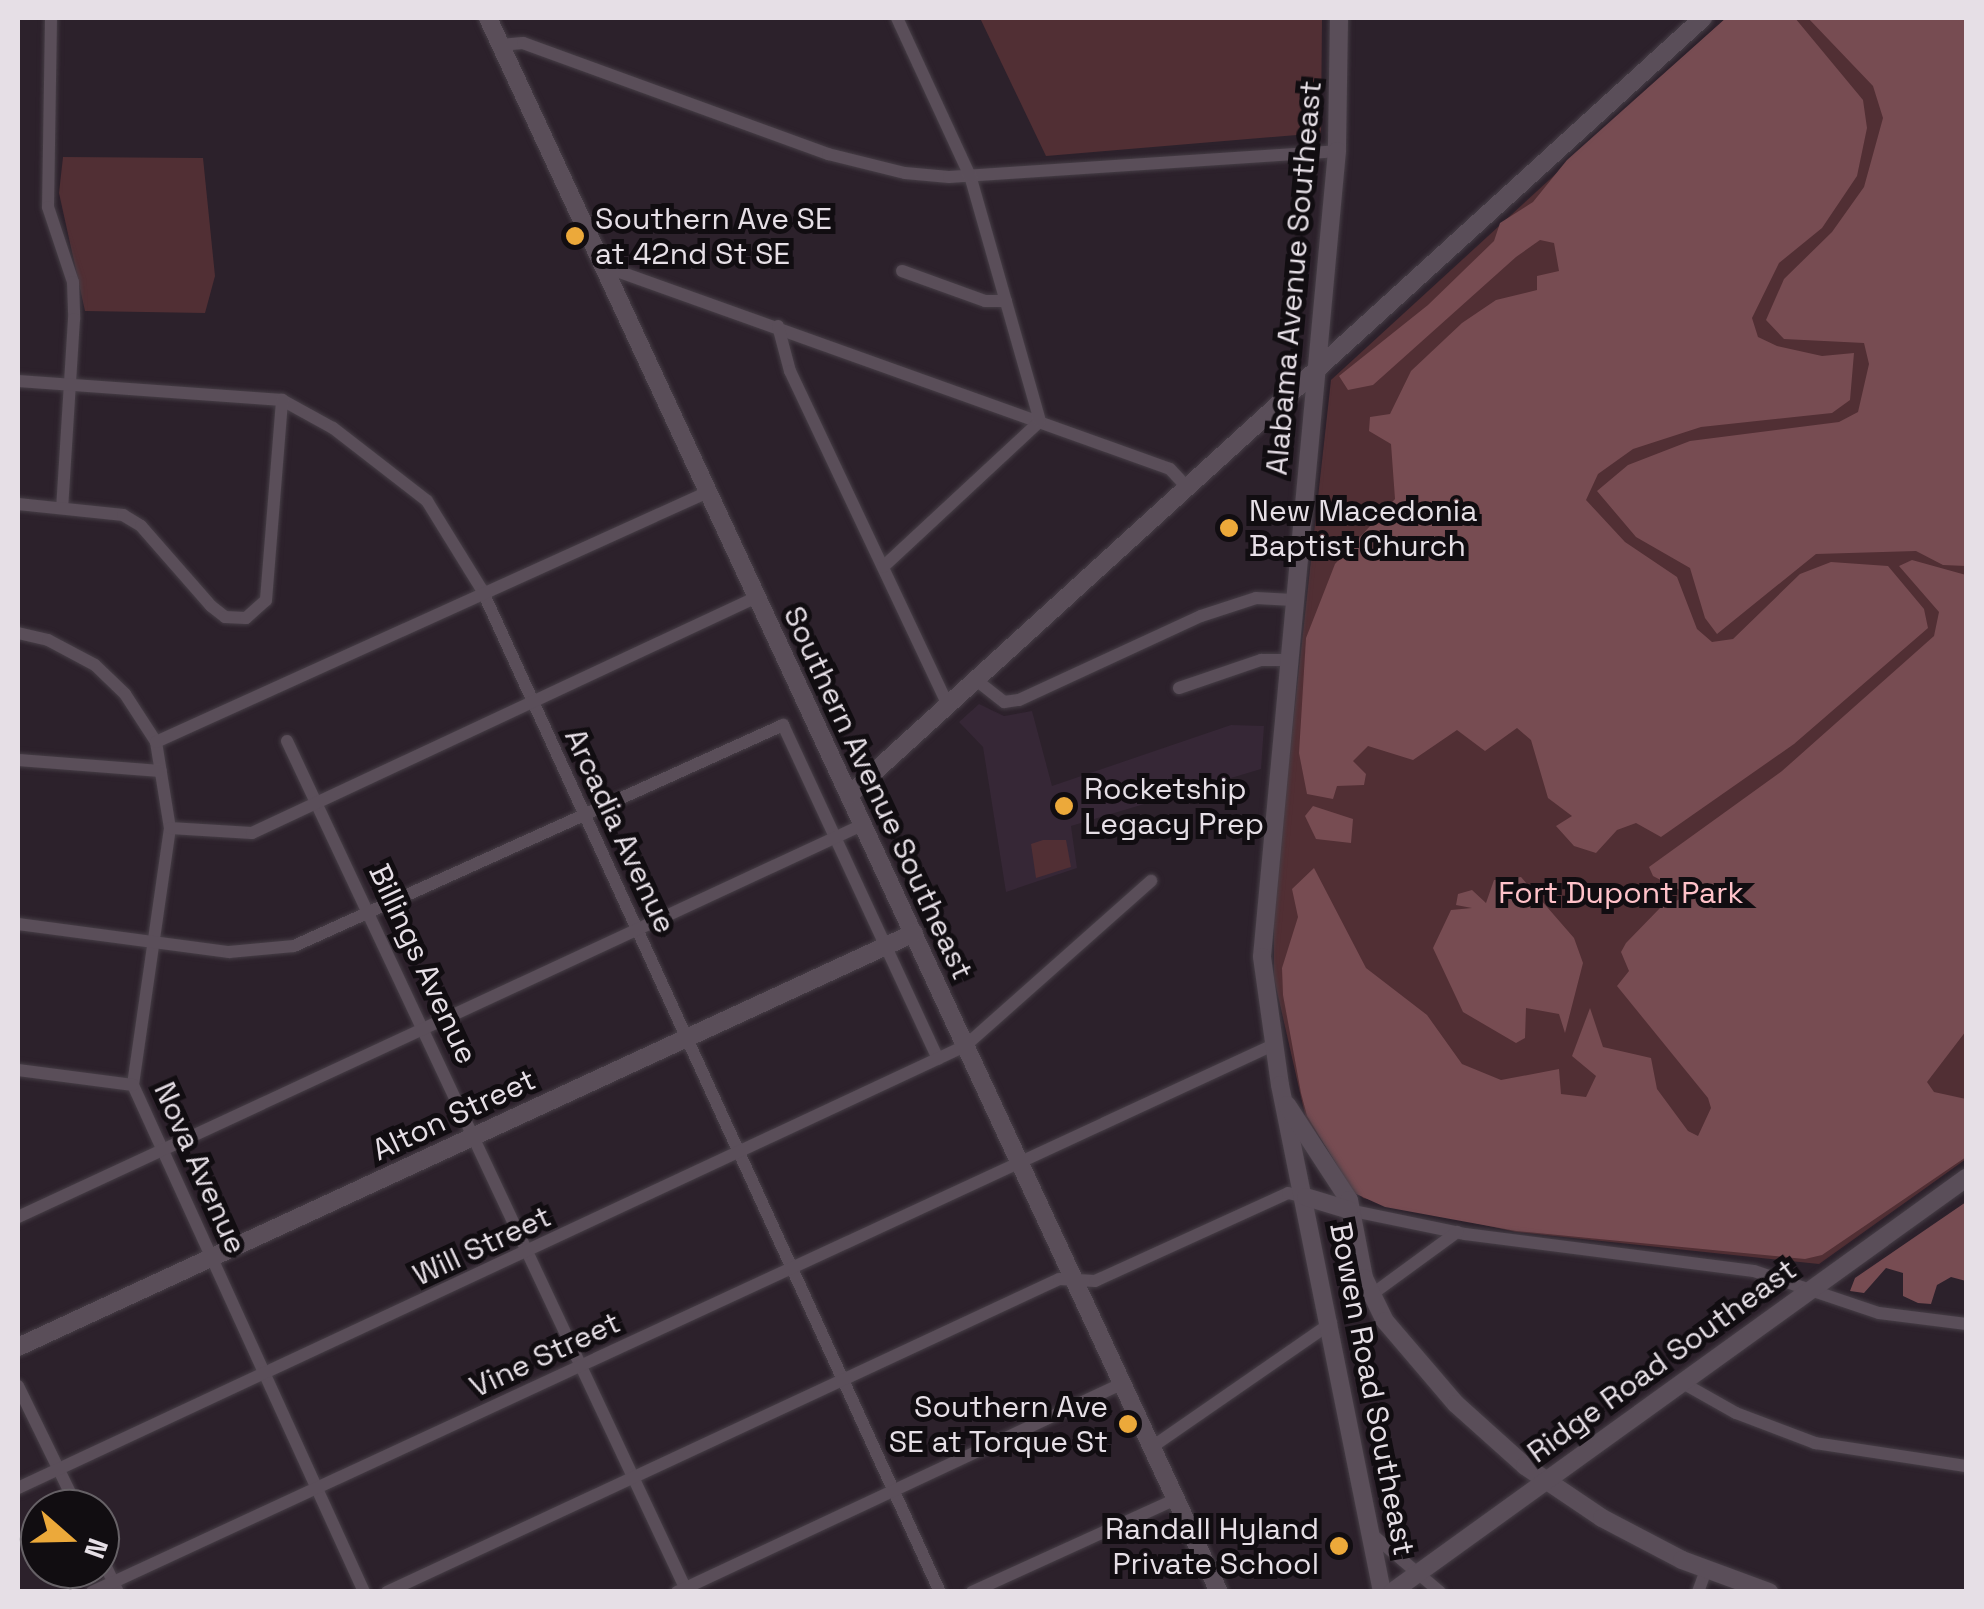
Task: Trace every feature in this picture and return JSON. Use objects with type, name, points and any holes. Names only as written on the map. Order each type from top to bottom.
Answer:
[{"type":"street","points":[[51,18],[45,160],[48,207],[73,282],[72,385],[62,508]]},
{"type":"street","name":"Southern Avenue Southeast","points":[[488,18],[1218,1592]]},
{"type":"street","points":[[897,18],[970,176],[1040,421]]},
{"type":"street","name":"Alabama Avenue Southeast","points":[[1306,1197],[1273,1045],[1262,912],[1337,151],[1338,18]]},
{"type":"street","points":[[849,796],[1704,18]]},
{"type":"street","points":[[500,45],[523,42],[856,163],[970,176],[1337,151]]},
{"type":"street","points":[[603,266],[1170,470],[1187,487]]},
{"type":"street","points":[[902,271],[985,301],[1006,302]]},
{"type":"street","points":[[778,326],[790,371],[948,706]]},
{"type":"street","name":"Arcadia Avenue","points":[[18,380],[282,400],[306,409],[419,492],[482,590],[940,1592]]},
{"type":"street","points":[[18,504],[123,515],[142,526],[211,606],[226,617],[246,618],[266,600],[282,400]]},
{"type":"street","points":[[883,567],[1040,421]]},
{"type":"street","points":[[156,742],[482,590],[708,492]]},
{"type":"street","points":[[170,828],[252,833],[318,798],[756,597]]},
{"type":"street","points":[[976,680],[1004,702],[1019,700],[1201,616],[1256,598],[1293,600]]},
{"type":"street","name":"Nova Avenue","points":[[18,634],[48,640],[95,665],[125,694],[156,742],[170,828],[133,1085],[364,1592]]},
{"type":"street","points":[[1178,688],[1261,660],[1287,660]]},
{"type":"street","points":[[18,924],[229,952],[280,949],[371,913],[783,725],[938,1060]]},
{"type":"street","name":"Billings Avenue","points":[[288,741],[582,1365],[683,1590]]},
{"type":"street","points":[[18,760],[161,771]]},
{"type":"street","points":[[18,1216],[862,825]]},
{"type":"street","name":"Will Street","points":[[18,1488],[966,1046],[1151,881]]},
{"type":"street","name":"Alton Street","points":[[18,1347],[914,933]]},
{"type":"street","name":"Vine Street","points":[[120,1584],[317,1488],[1273,1045]]},
{"type":"street","points":[[18,1070],[133,1085]]},
{"type":"street","points":[[1284,1101],[1345,1192],[1372,1295],[1439,1386],[1545,1480],[1636,1538],[1706,1570],[1769,1592]]},
{"type":"street","name":"Ridge Road Southeast","points":[[1392,1592],[1966,1178]]},
{"type":"street","points":[[387,1592],[1058,1279],[1095,1281],[1288,1193],[1457,1232],[1754,1271],[1879,1313],[1966,1324]]},
{"type":"street","name":"Bowen Road Southeast","points":[[1306,1197],[1376,1537],[1382,1592]]},
{"type":"street","points":[[1372,1295],[1457,1232]]},
{"type":"street","points":[[1152,1448],[1330,1323]]},
{"type":"street","points":[[1681,1382],[1736,1413],[1815,1443],[1966,1466]]},
{"type":"street","points":[[683,1590],[1122,1384]]},
{"type":"street","points":[[18,1386],[68,1489]]},
{"type":"street","points":[[972,1592],[1176,1499]]},
{"type":"street","points":[[1376,1537],[1440,1592]]},
{"type":"street","points":[[1698,1592],[1706,1570]]},
{"type":"shaded area","points":[[1726,18],[1795,18],[1863,100],[1867,128],[1857,176],[1822,228],[1779,263],[1752,318],[1758,337],[1777,346],[1822,356],[1854,353],[1850,400],[1832,413],[1701,427],[1633,449],[1598,474],[1586,500],[1625,542],[1677,577],[1697,629],[1712,642],[1733,639],[1800,574],[1831,562],[1888,566],[1924,609],[1928,628],[1794,744],[1661,837],[1636,823],[1617,830],[1596,853],[1574,846],[1556,826],[1572,816],[1548,798],[1531,740],[1517,728],[1485,751],[1457,730],[1413,760],[1368,746],[1353,761],[1366,774],[1364,785],[1337,786],[1333,799],[1307,794],[1299,753],[1306,638],[1335,564],[1395,499],[1391,444],[1369,431],[1370,417],[1390,414],[1411,371],[1462,323],[1496,300],[1537,290],[1537,276],[1559,271],[1554,243],[1540,240],[1516,257],[1373,385],[1348,390],[1339,376],[1428,305],[1494,241],[1500,223],[1533,202],[1567,160]]},
{"type":"shaded area","points":[[1808,18],[1966,18],[1966,566],[1943,565],[1916,551],[1816,554],[1717,634],[1705,618],[1690,568],[1636,537],[1597,491],[1628,465],[1690,441],[1839,422],[1858,412],[1869,364],[1864,343],[1784,339],[1766,320],[1784,279],[1832,232],[1864,187],[1883,118],[1873,86]]},
{"type":"shaded area","points":[[1912,560],[1966,575],[1966,1031],[1927,1082],[1934,1092],[1966,1099],[1966,1157],[1822,1255],[1805,1259],[1516,1231],[1385,1207],[1354,1193],[1307,1116],[1301,1093],[1283,995],[1282,968],[1298,917],[1292,889],[1314,868],[1366,968],[1427,1015],[1462,1064],[1501,1080],[1559,1069],[1561,1094],[1586,1097],[1596,1076],[1572,1056],[1590,1008],[1603,1047],[1651,1058],[1657,1089],[1688,1131],[1698,1136],[1711,1108],[1708,1098],[1617,986],[1629,971],[1621,952],[1626,943],[1660,908],[1689,895],[1653,876],[1649,867],[1782,771],[1934,636],[1939,612],[1899,566]]},
{"type":"shaded area","name":"Rocketship Legacy Prep","points":[[979,704],[1004,716],[1032,711],[1052,786],[1231,725],[1264,726],[1261,769],[1071,826],[1077,868],[1006,892],[983,747],[959,722]]},
{"type":"shaded area","points":[[1313,806],[1353,819],[1351,843],[1316,839],[1305,816]]},
{"type":"shaded area","points":[[1521,877],[1574,938],[1583,963],[1565,1033],[1559,1014],[1526,1008],[1525,1038],[1516,1043],[1463,1012],[1433,948],[1451,910],[1472,908],[1456,905],[1458,894],[1472,890],[1486,903],[1494,880]]},
{"type":"shaded area","points":[[1966,1202],[1966,1281],[1951,1277],[1937,1285],[1931,1304],[1903,1296],[1903,1273],[1886,1268],[1864,1293],[1850,1291],[1855,1278]]},
{"type":"green space","points":[[980,18],[1322,18],[1321,133],[1046,156]]},
{"type":"green space","name":"Fort Dupont Park","points":[[1726,18],[1966,18],[1966,1159],[1819,1264],[1516,1232],[1363,1198],[1306,1119],[1274,978],[1274,894],[1331,380]]},
{"type":"green space","points":[[63,157],[203,158],[215,276],[205,313],[85,311],[59,193]]},
{"type":"green space","points":[[1066,840],[1071,867],[1036,878],[1031,844]]},
{"type":"place","name":"Southern Ave SE at 42nd St SE","points":[[575,236]]},
{"type":"place","name":"New Macedonia Baptist Church","points":[[1229,528]]},
{"type":"place","name":"Rocketship Legacy Prep","points":[[1064,806]]},
{"type":"place","name":"Southern Ave SE at Torque St","points":[[1128,1424]]},
{"type":"place","name":"Randall Hyland Private School","points":[[1339,1546]]}]
